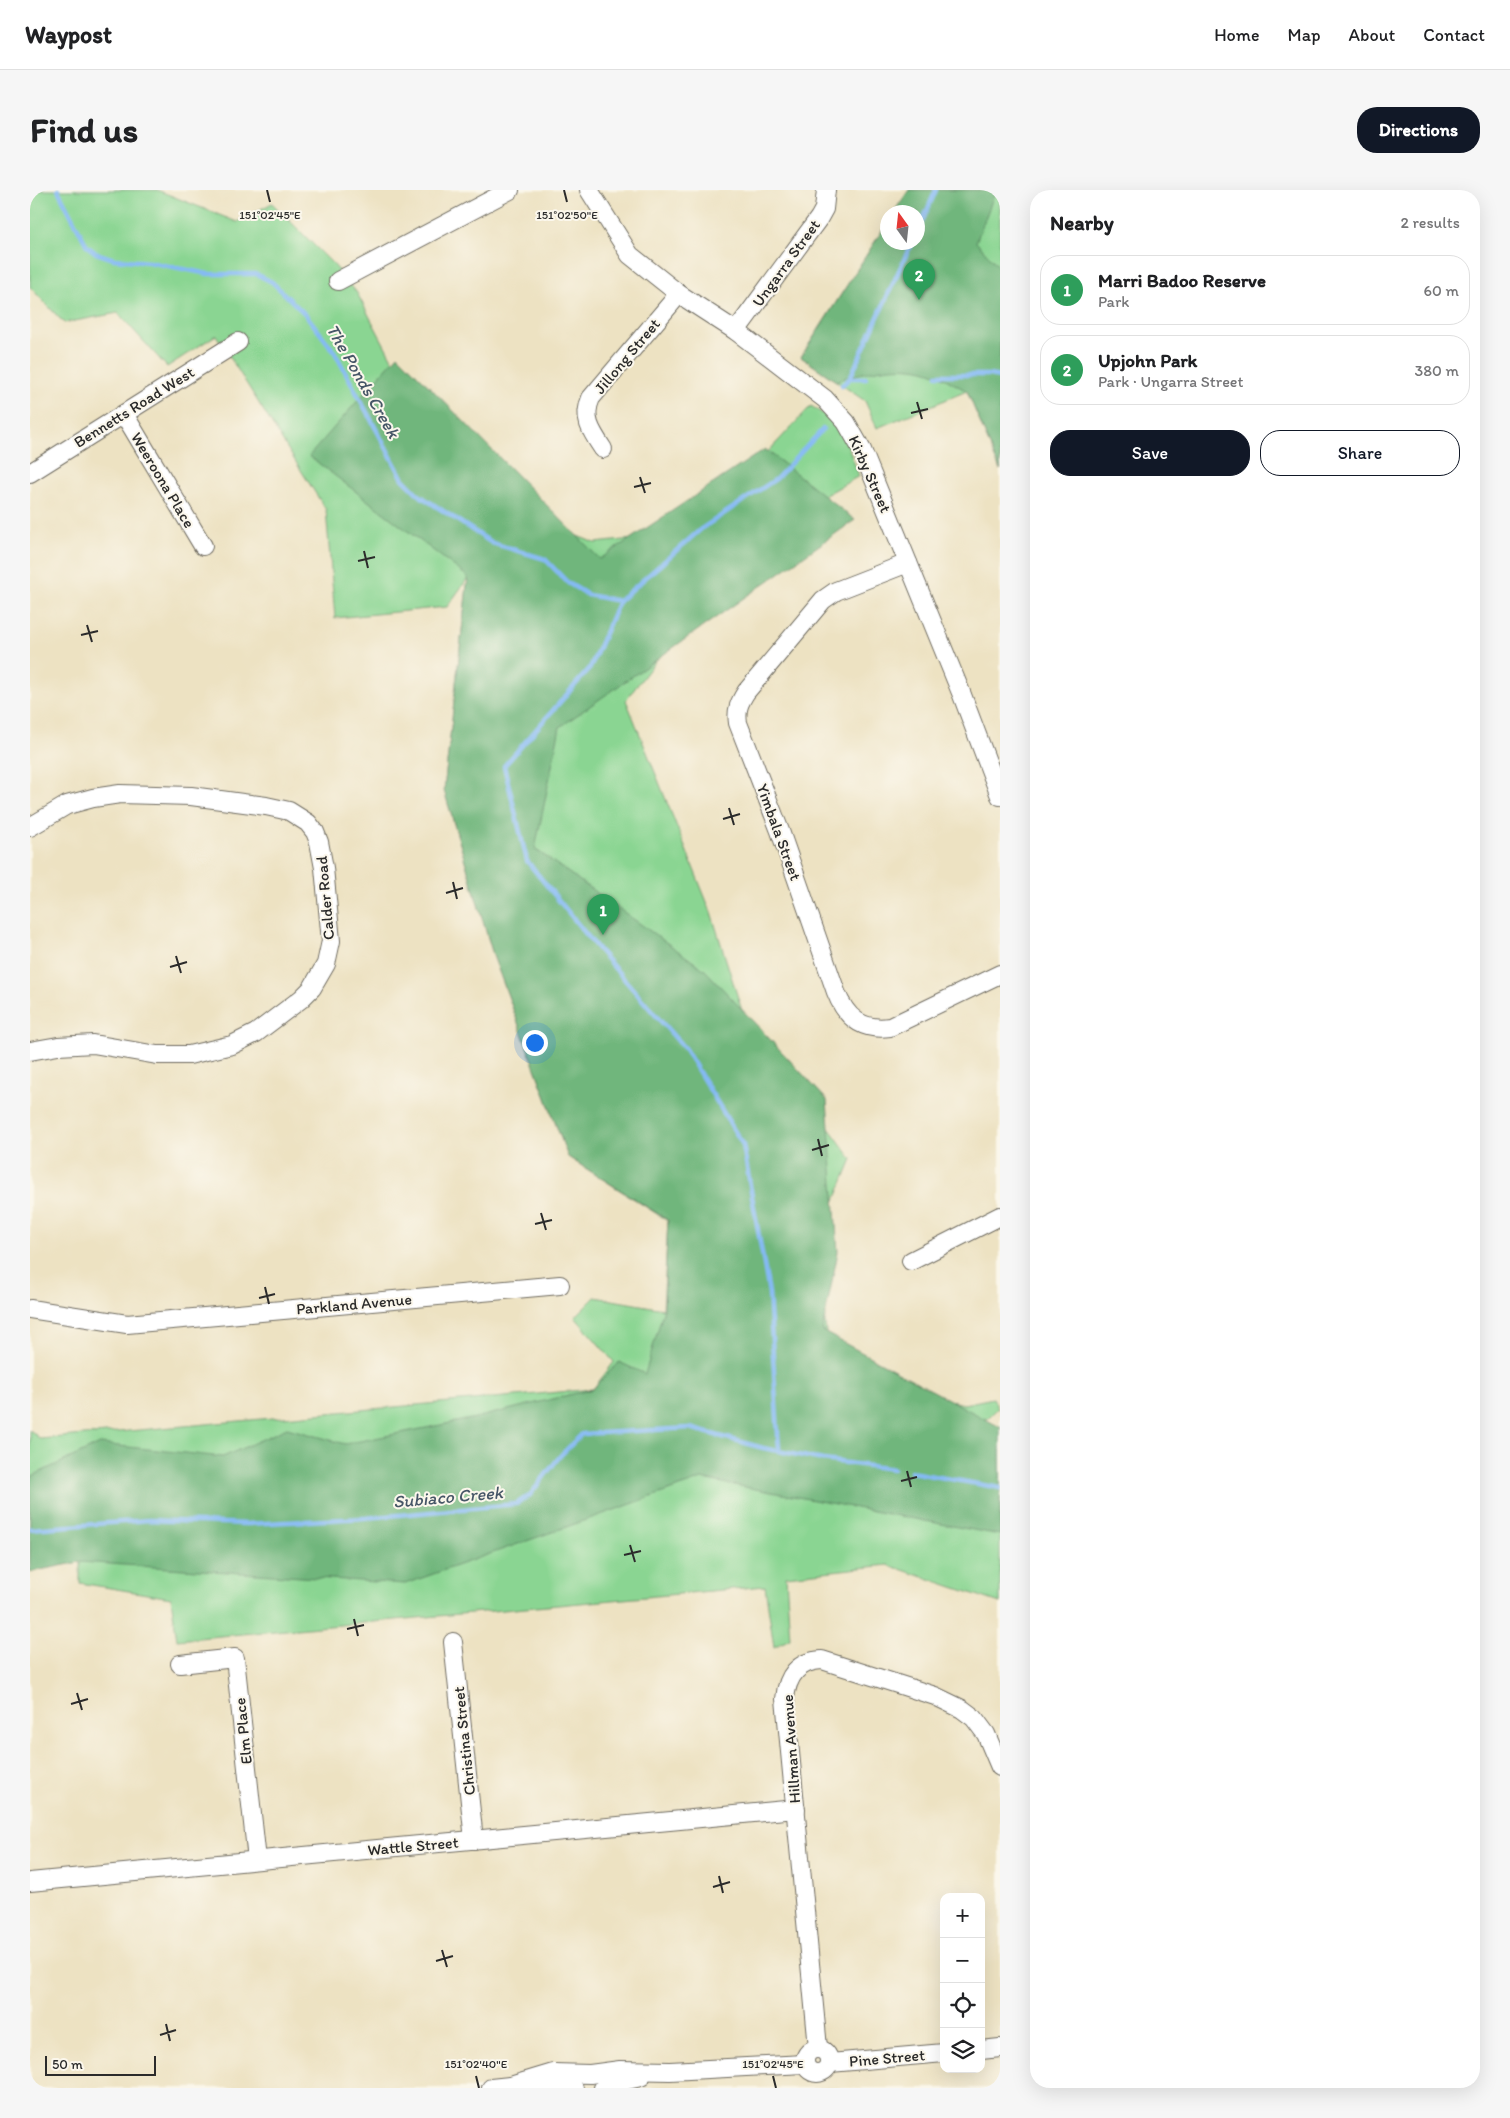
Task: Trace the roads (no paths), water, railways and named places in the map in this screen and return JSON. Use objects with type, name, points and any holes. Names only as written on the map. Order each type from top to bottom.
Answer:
[{"type":"street","points":[[338,281],[510,190]]},
{"type":"street","name":"Kirby Street","points":[[589,190],[630,255],[679,294],[736,331],[817,393],[846,422],[862,450],[962,695],[1000,796]]},
{"type":"street","name":"Ungarra Street","points":[[736,331],[819,218],[824,209],[826,190]]},
{"type":"street","name":"Jillong Street","points":[[602,448],[589,427],[587,406],[679,294]]},
{"type":"street","name":"Bennetts Road West","points":[[30,473],[238,342]]},
{"type":"street","name":"Weeroona Place","points":[[124,414],[203,546]]},
{"type":"street","name":"Yimbala Street","points":[[908,563],[836,591],[823,600],[739,702],[737,712],[738,723],[780,831],[839,1001],[853,1019],[865,1026],[878,1029],[890,1027],[1000,974]]},
{"type":"street","name":"Calder Road","points":[[30,827],[67,805],[93,798],[127,794],[191,796],[289,811],[308,823],[315,832],[319,842],[324,868],[331,941],[326,964],[312,988],[301,999],[256,1033],[225,1047],[204,1053],[172,1056],[93,1044],[58,1046],[30,1051]]},
{"type":"street","points":[[911,1261],[1000,1216]]},
{"type":"street","name":"Parkland Avenue","points":[[30,1309],[127,1324],[560,1284]]},
{"type":"street","name":"Christina Street","points":[[453,1642],[474,1840]]},
{"type":"street","name":"Elm Place","points":[[180,1664],[235,1658],[257,1860]]},
{"type":"street","name":"Hillman Avenue","points":[[818,2048],[786,1689],[795,1669],[812,1661],[832,1663],[935,1696],[962,1708],[974,1718],[986,1734],[1000,1767]]},
{"type":"street","name":"Wattle Street","points":[[30,1882],[796,1809]]},
{"type":"street","points":[[818,2048],[828,2055],[830,2063],[826,2070],[819,2073],[811,2072],[805,2064],[807,2053],[818,2048]]},
{"type":"street","points":[[985,2050],[1000,2048]]},
{"type":"street","name":"Pine Street","points":[[830,2063],[940,2053]]},
{"type":"street","points":[[510,2086],[546,2074],[591,2081],[620,2070],[670,2071],[805,2064]]},
{"type":"street","points":[[603,2088],[627,2080],[670,2071]]},
{"type":"street","points":[[492,2088],[510,2086],[574,2088]]},
{"type":"waterway","name":"The Ponds Creek","points":[[58,190],[87,246],[96,253],[114,259],[149,262],[208,274],[256,274],[272,282],[306,315],[334,351],[403,479],[419,495],[492,543],[545,559],[568,583],[588,595],[619,601],[590,668],[504,766],[527,861],[598,949],[685,1049],[743,1145],[769,1293],[779,1450]]},
{"type":"waterway","points":[[925,215],[936,190]]},
{"type":"waterway","points":[[842,385],[850,378],[908,250]]},
{"type":"waterway","points":[[937,375],[989,375],[1000,377]]},
{"type":"waterway","points":[[850,378],[866,378]]},
{"type":"waterway","points":[[619,601],[701,529],[776,479],[823,429]]},
{"type":"waterway","name":"Subiaco Creek","points":[[30,1529],[149,1520],[247,1524],[366,1518],[516,1504],[530,1495],[560,1456],[582,1434],[690,1428],[763,1448],[823,1460],[893,1469]]},
{"type":"waterway","name":"Subiaco Creek","points":[[911,1472],[1000,1488]]},
{"type":"place","name":"Upjohn Park","points":[[919,300]]},
{"type":"place","name":"Marri Badoo Reserve","points":[[603,935]]}]
